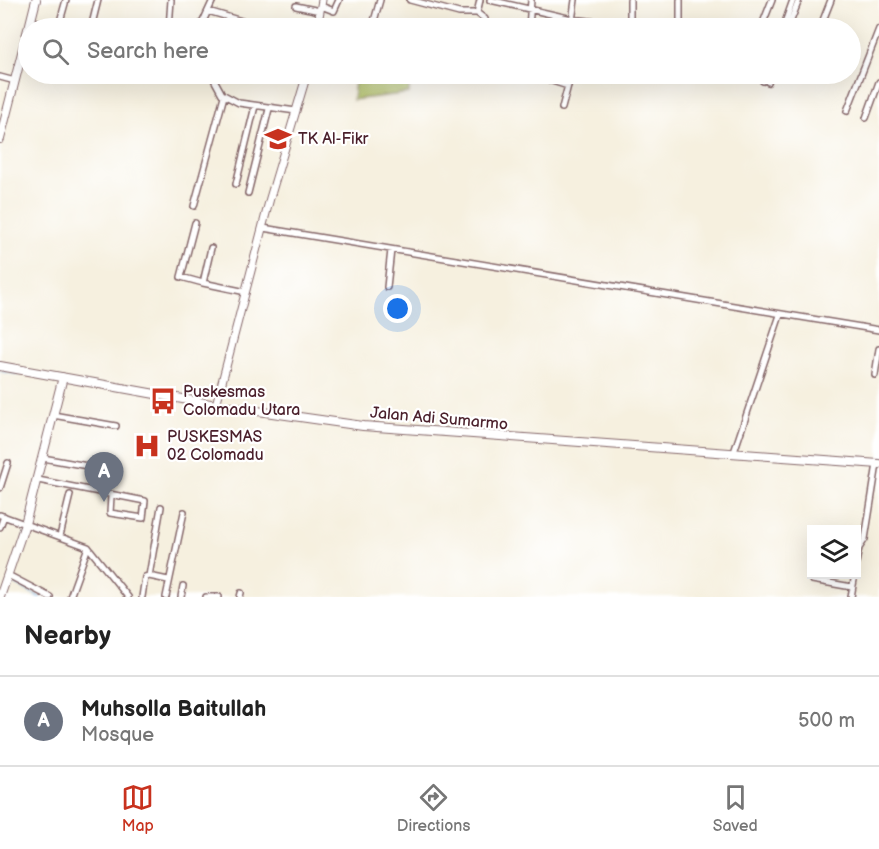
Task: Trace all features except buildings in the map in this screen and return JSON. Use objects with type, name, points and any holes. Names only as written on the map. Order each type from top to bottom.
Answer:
[{"type":"main road","points":[[31,18],[36,0]]},
{"type":"main road","points":[[0,139],[18,69]]},
{"type":"main road","name":"Jalan Adi Sumarmo","points":[[0,366],[216,405],[321,421],[422,432],[734,452],[878,464]]},
{"type":"main road","points":[[0,597],[28,524],[63,377]]},
{"type":"street","points":[[60,18],[66,0]]},
{"type":"street","points":[[94,18],[98,0]]},
{"type":"street","points":[[170,18],[171,0]]},
{"type":"street","points":[[205,18],[213,0]]},
{"type":"street","points":[[296,6],[321,6],[334,11],[339,0]]},
{"type":"street","points":[[375,18],[380,0]]},
{"type":"street","points":[[410,0],[459,13],[477,14],[483,18]]},
{"type":"street","points":[[477,14],[480,0]]},
{"type":"street","points":[[490,0],[568,18]]},
{"type":"street","points":[[530,18],[531,0]]},
{"type":"street","points":[[572,18],[574,0]]},
{"type":"street","points":[[630,0],[630,18]]},
{"type":"street","points":[[680,0],[681,18]]},
{"type":"street","points":[[765,18],[772,0]]},
{"type":"street","points":[[787,18],[793,0]]},
{"type":"street","points":[[792,18],[799,0]]},
{"type":"street","points":[[824,18],[831,0]]},
{"type":"street","points":[[208,11],[229,18]]},
{"type":"street","points":[[861,75],[879,28]]},
{"type":"street","points":[[0,77],[15,81]]},
{"type":"street","points":[[866,118],[879,82]]},
{"type":"street","points":[[216,84],[224,96],[238,103],[296,111]]},
{"type":"street","points":[[216,405],[304,84]]},
{"type":"street","points":[[562,84],[568,86],[562,108]]},
{"type":"street","points":[[847,111],[857,84]]},
{"type":"street","points":[[194,206],[224,96]]},
{"type":"street","points":[[236,184],[255,106]]},
{"type":"street","points":[[248,193],[269,109]]},
{"type":"street","points":[[238,172],[252,175]]},
{"type":"street","points":[[195,223],[181,277],[246,292]]},
{"type":"street","points":[[263,228],[879,330]]},
{"type":"street","points":[[203,283],[211,248]]},
{"type":"street","points":[[387,287],[391,250]]},
{"type":"street","points":[[734,452],[780,315]]},
{"type":"street","points":[[875,375],[879,349]]},
{"type":"street","points":[[53,415],[116,426]]},
{"type":"street","points":[[45,458],[104,469],[101,491]]},
{"type":"street","points":[[0,488],[8,463]]},
{"type":"street","points":[[861,545],[865,539],[878,464]]},
{"type":"street","points":[[40,480],[146,502],[142,518],[110,513],[111,496]]},
{"type":"street","points":[[60,536],[70,495]]},
{"type":"street","points":[[142,597],[145,577],[149,573],[161,507]]},
{"type":"street","points":[[166,597],[184,512]]},
{"type":"street","points":[[0,526],[2,516],[88,547],[96,553],[128,597]]},
{"type":"street","points":[[70,597],[88,547]]},
{"type":"street","points":[[149,573],[170,577]]},
{"type":"street","points":[[9,578],[50,597]]},
{"type":"street","points":[[812,579],[852,587]]},
{"type":"street","points":[[851,597],[854,579]]},
{"type":"street","points":[[181,597],[183,586]]},
{"type":"street","points":[[206,597],[219,597]]},
{"type":"green space","points":[[355,84],[409,84],[409,93],[353,100]]},
{"type":"waterway","points":[[0,371],[19,374]]},
{"type":"waterway","points":[[47,456],[49,447]]},
{"type":"waterway","points":[[29,523],[46,461]]},
{"type":"waterway","points":[[12,574],[28,528]]},
{"type":"waterway","points":[[9,580],[40,597]]},
{"type":"place","name":"TK Al-Fikr","points":[[278,139]]},
{"type":"place","name":"Puskesmas Colomadu Utara","points":[[163,401]]},
{"type":"place","name":"PUSKESMAS 02 Colomadu","points":[[147,446]]},
{"type":"place","name":"Muhsolla Baitullah","points":[[104,502]]}]
